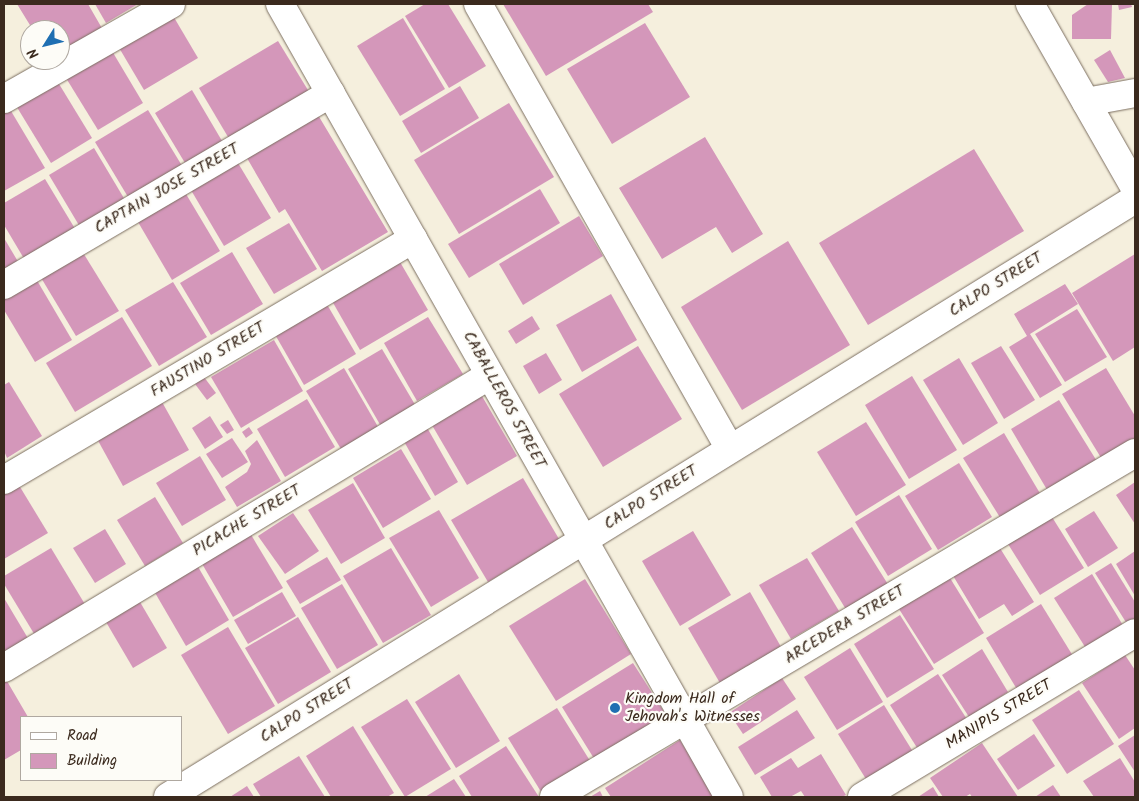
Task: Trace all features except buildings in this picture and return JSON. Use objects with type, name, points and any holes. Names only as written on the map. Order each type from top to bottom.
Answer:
[{"type":"street","points":[[4,99],[171,4]]},
{"type":"street","name":"CABALLEROS STREET","points":[[280,4],[729,797]]},
{"type":"street","points":[[478,4],[730,449]]},
{"type":"street","points":[[1030,4],[1135,188]]},
{"type":"street","name":"CAPTAIN JOSE STREET","points":[[4,285],[331,93]]},
{"type":"street","points":[[1086,102],[1135,93]]},
{"type":"street","name":"CALPO STREET","points":[[168,797],[1135,199]]},
{"type":"street","name":"FAUSTINO STREET","points":[[4,480],[413,239]]},
{"type":"street","name":"PICACHE STREET","points":[[4,668],[490,375]]},
{"type":"street","name":"ARCEDERA STREET","points":[[554,797],[1135,453]]},
{"type":"street","name":"MANIPIS STREET","points":[[862,797],[1135,633]]},
{"type":"place","name":"Kingdom Hall of Jehovah's Witnesses","points":[[615,708]]}]
